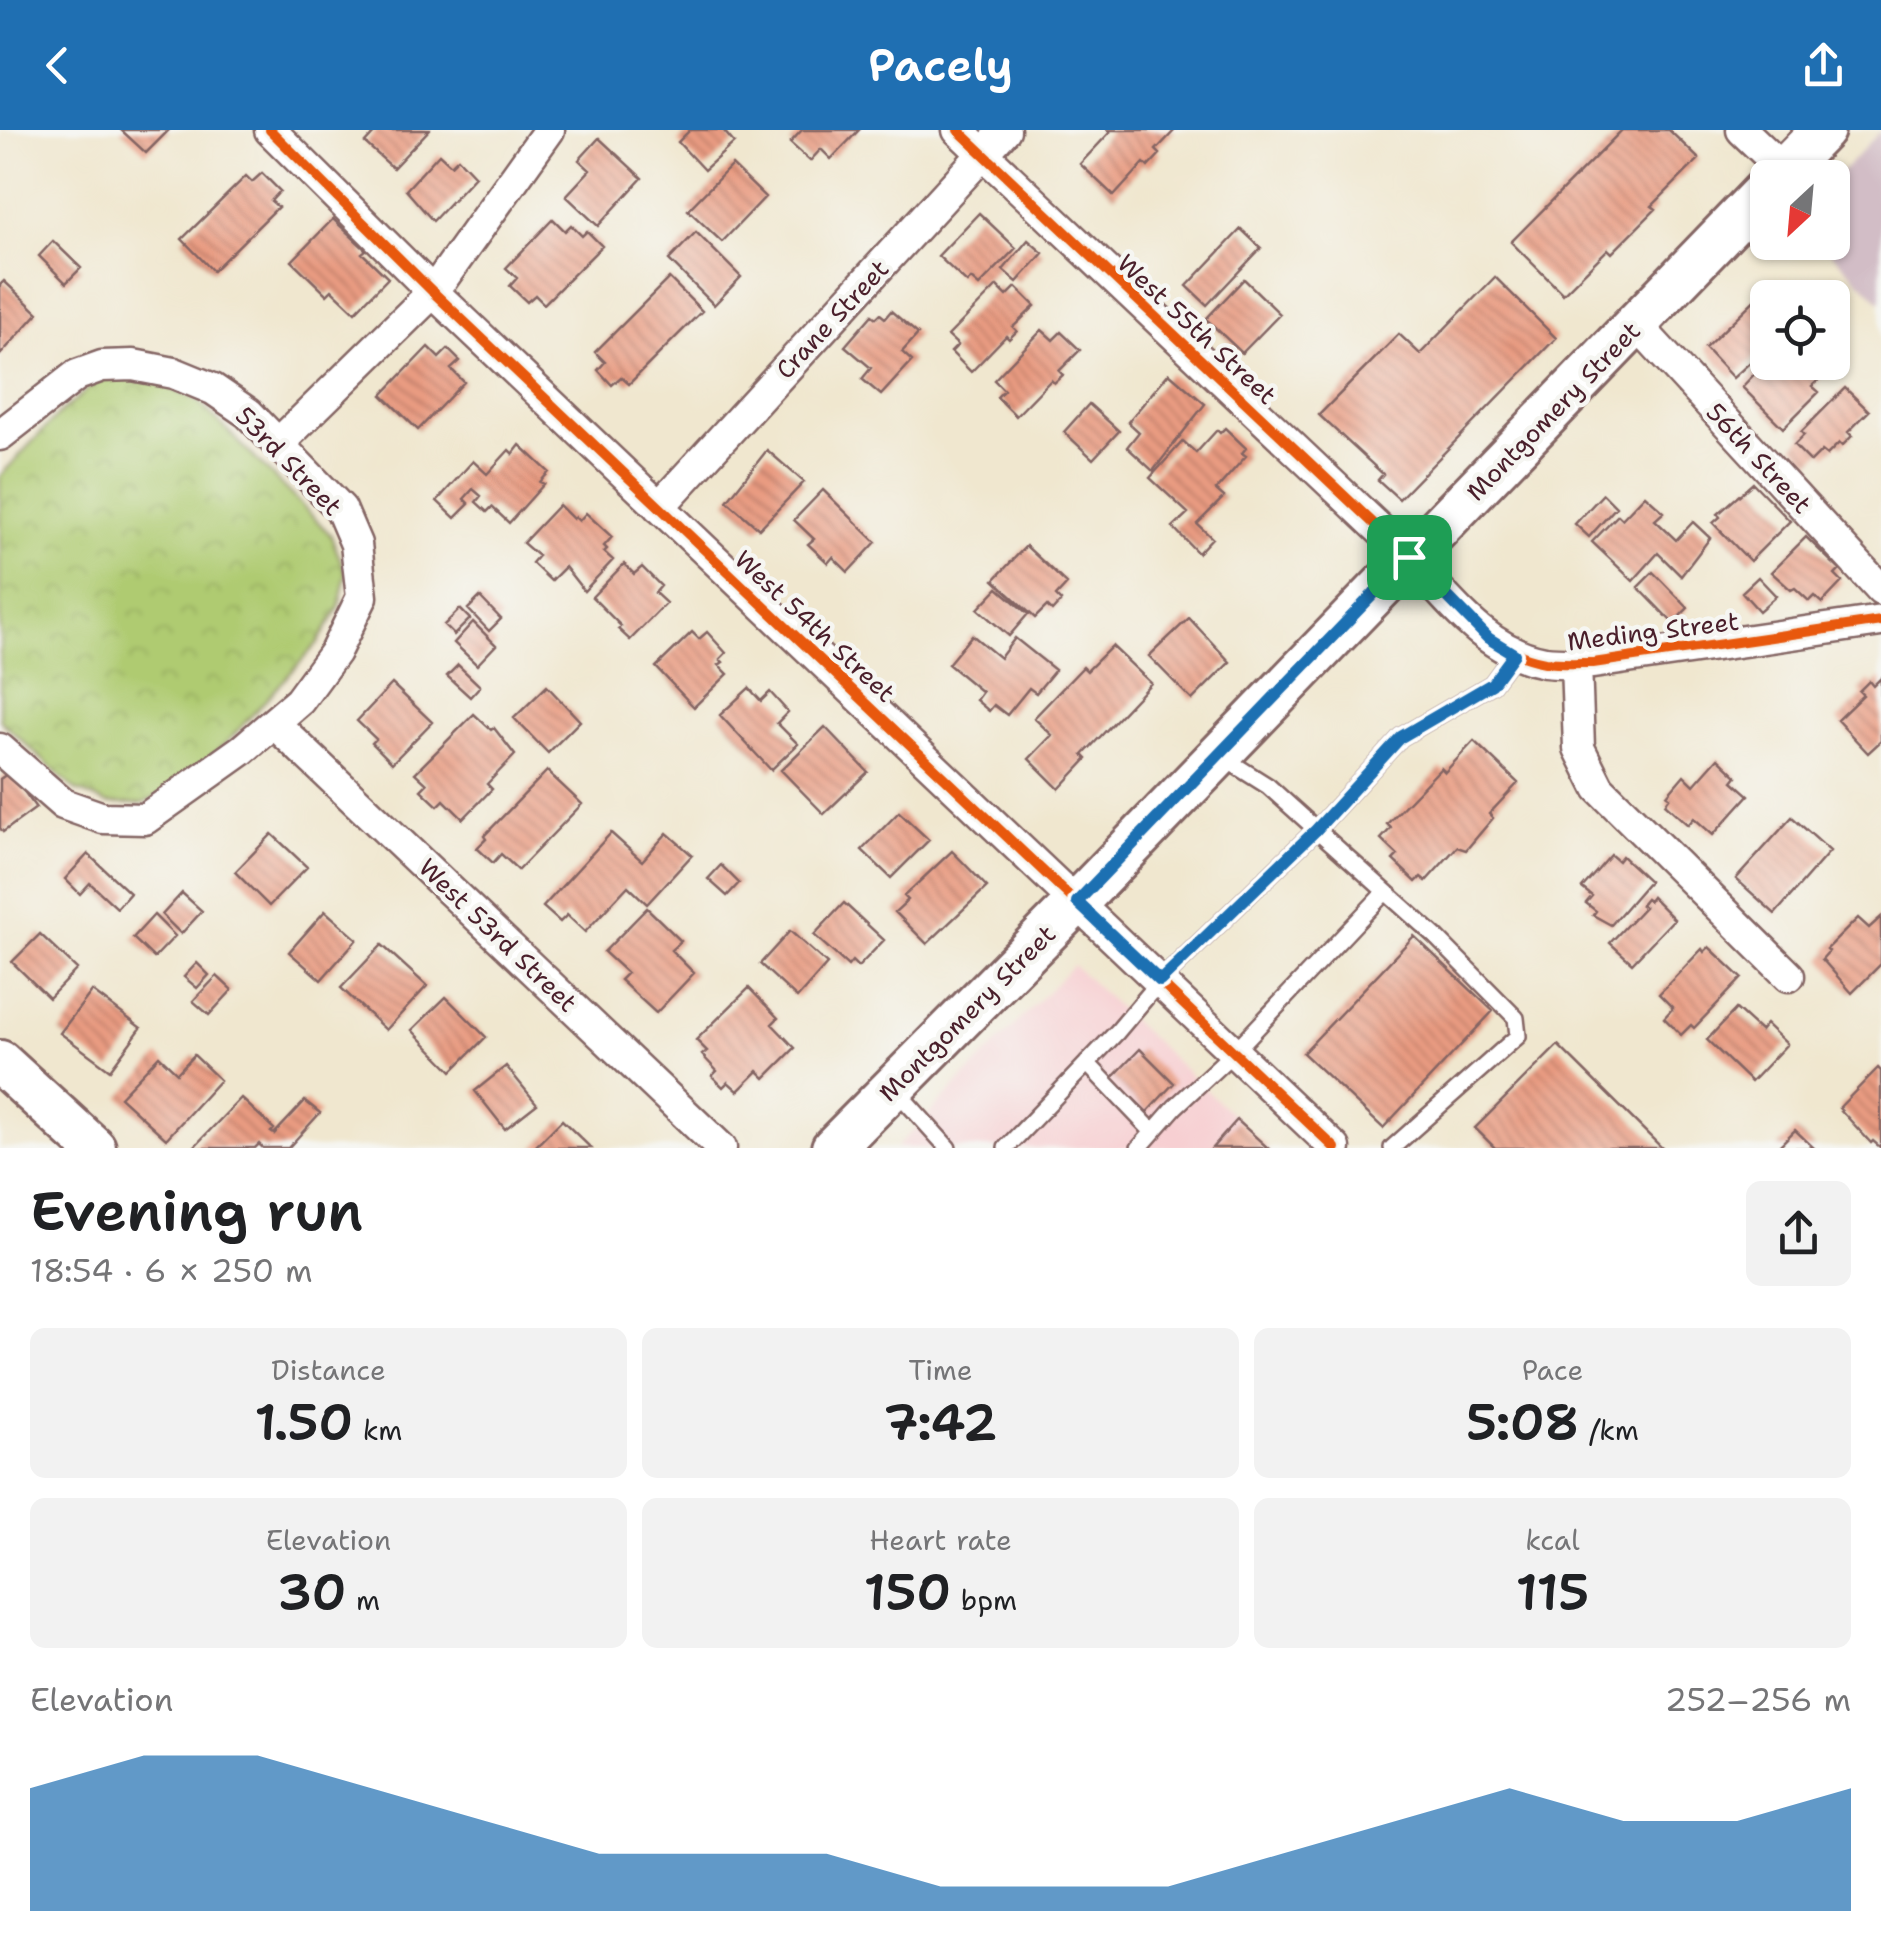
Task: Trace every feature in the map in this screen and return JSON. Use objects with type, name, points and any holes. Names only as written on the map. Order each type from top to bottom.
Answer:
[{"type":"main road","name":"Montgomery Street","points":[[1794,160],[1823,130]]},
{"type":"main road","name":"Montgomery Street","points":[[833,1148],[1077,902],[1750,205]]},
{"type":"main road","points":[[0,1062],[94,1148]]},
{"type":"street","name":"West 54th Street","points":[[270,130],[433,292],[1336,1148]]},
{"type":"street","points":[[279,443],[433,292],[549,130]]},
{"type":"street","name":"West 55th Street","points":[[958,130],[1409,557]]},
{"type":"street","name":"Crane Street","points":[[659,507],[1005,130]]},
{"type":"street","points":[[1742,130],[1763,160]]},
{"type":"street","name":"56th Street","points":[[1637,325],[1881,590]]},
{"type":"street","name":"53rd Street","points":[[0,436],[77,375],[102,366],[133,365],[174,374],[213,389],[248,413],[340,509],[356,544],[362,597],[336,652],[299,700],[204,778],[145,819],[103,818],[64,804],[0,749]]},
{"type":"street","name":"Meding Street","points":[[1409,557],[1488,638],[1514,654],[1547,662],[1576,663],[1881,622]]},
{"type":"street","points":[[1576,663],[1579,748],[1600,788],[1788,976]]},
{"type":"street","name":"West 53rd Street","points":[[274,722],[722,1148]]},
{"type":"lane","points":[[1006,1148],[1160,981],[1316,830],[1401,737],[1492,684],[1514,654]]},
{"type":"lane","points":[[1218,755],[1268,786],[1516,1018],[1518,1036],[1392,1148]]},
{"type":"lane","points":[[1139,1148],[1385,892]]},
{"type":"lane","points":[[1087,1063],[1153,1132]]},
{"type":"lane","points":[[893,1088],[948,1148]]},
{"type":"shaded area","points":[[1881,131],[1881,302],[1838,260],[1850,260],[1850,163]]},
{"type":"shaded area","points":[[1073,965],[1268,1148],[896,1148]]},
{"type":"green space","points":[[102,377],[148,377],[199,402],[330,534],[346,573],[339,608],[317,644],[229,740],[177,788],[141,804],[108,804],[75,790],[0,720],[0,476],[59,414]]},
{"type":"building","points":[[121,130],[169,130],[146,153]]},
{"type":"building","points":[[377,130],[429,130],[393,168],[365,143]]},
{"type":"building","points":[[690,130],[723,130],[734,143],[704,170],[678,142]]},
{"type":"building","points":[[802,130],[859,130],[831,159],[821,149],[810,161],[790,143]]},
{"type":"building","points":[[1108,130],[1175,130],[1156,150],[1160,154],[1148,167],[1144,163],[1114,196],[1080,164]]},
{"type":"building","points":[[1622,130],[1669,130],[1699,159],[1612,253],[1608,249],[1563,294],[1511,242]]},
{"type":"building","points":[[599,138],[642,178],[598,226],[566,196],[590,170],[579,160]]},
{"type":"building","points":[[439,154],[451,165],[458,158],[475,176],[433,221],[406,190]]},
{"type":"building","points":[[732,165],[765,197],[722,242],[688,210]]},
{"type":"building","points":[[262,173],[280,191],[271,201],[278,207],[213,271],[182,239],[246,176],[252,182]]},
{"type":"building","points":[[979,213],[1016,248],[979,286],[971,279],[967,283],[938,256]]},
{"type":"building","points":[[333,219],[366,250],[362,253],[388,278],[355,312],[332,290],[327,295],[292,261]]},
{"type":"building","points":[[553,219],[565,231],[571,225],[582,236],[587,231],[602,246],[544,304],[535,295],[527,302],[510,286],[517,278],[506,268]]},
{"type":"building","points":[[1241,229],[1261,248],[1207,305],[1187,286]]},
{"type":"building","points":[[696,232],[741,277],[714,305],[669,260]]},
{"type":"building","points":[[1028,240],[1043,253],[1017,282],[1003,270]]},
{"type":"building","points":[[53,241],[81,268],[66,283],[39,256]]},
{"type":"building","points":[[1495,277],[1556,338],[1399,499],[1378,480],[1383,474],[1319,415],[1399,334],[1420,354]]},
{"type":"building","points":[[669,278],[702,311],[629,384],[621,377],[612,385],[598,370],[605,362],[595,352]]},
{"type":"building","points":[[1244,279],[1280,314],[1242,353],[1206,319]]},
{"type":"building","points":[[4,281],[38,313],[0,355],[0,285]]},
{"type":"building","points":[[997,286],[1007,296],[1016,287],[1035,306],[1013,327],[1017,331],[1009,339],[1006,336],[971,372],[951,352],[958,345],[948,336]]},
{"type":"building","points":[[1750,304],[1750,362],[1733,378],[1705,348]]},
{"type":"building","points":[[891,311],[918,334],[902,352],[912,361],[881,395],[862,379],[871,368],[845,346],[872,315],[885,318]]},
{"type":"building","points":[[1042,330],[1053,340],[1061,332],[1080,350],[1059,371],[1063,375],[1054,383],[1051,380],[1016,416],[997,397],[1004,390],[994,380]]},
{"type":"building","points":[[428,347],[439,358],[448,349],[460,361],[451,369],[464,382],[418,430],[382,395]]},
{"type":"building","points":[[1169,373],[1205,404],[1153,471],[1127,447],[1139,432],[1128,422]]},
{"type":"building","points":[[1750,379],[1819,380],[1812,386],[1819,392],[1783,428],[1742,387]]},
{"type":"building","points":[[1845,388],[1869,411],[1848,432],[1852,436],[1842,446],[1839,443],[1827,455],[1822,451],[1811,462],[1794,445],[1804,435],[1801,432]]},
{"type":"building","points":[[1089,404],[1119,431],[1093,459],[1064,432]]},
{"type":"building","points":[[1225,428],[1246,448],[1242,453],[1246,456],[1216,490],[1224,497],[1197,524],[1212,538],[1198,553],[1173,527],[1188,513],[1150,478],[1183,441],[1196,453],[1217,430],[1220,433]]},
{"type":"building","points":[[520,445],[549,472],[540,482],[544,484],[509,523],[492,507],[487,512],[476,502],[481,496],[473,489],[464,499],[469,504],[455,518],[437,501],[473,461],[487,474],[509,450],[513,454]]},
{"type":"building","points":[[767,450],[804,482],[759,529],[727,501]]},
{"type":"building","points":[[1753,483],[1790,521],[1750,561],[1713,523]]},
{"type":"building","points":[[823,490],[876,542],[848,572],[833,557],[828,563],[808,544],[814,539],[794,520]]},
{"type":"building","points":[[1603,494],[1616,507],[1589,537],[1575,524]]},
{"type":"building","points":[[1645,495],[1664,512],[1655,520],[1676,540],[1693,522],[1710,538],[1681,576],[1658,553],[1633,581],[1592,542]]},
{"type":"building","points":[[559,505],[579,521],[586,513],[612,537],[604,552],[613,560],[584,591],[565,567],[551,581],[532,563],[538,556],[523,543]]},
{"type":"building","points":[[1806,537],[1840,570],[1835,575],[1842,582],[1822,603],[1814,596],[1809,601],[1771,572]]},
{"type":"building","points":[[1026,546],[1067,584],[1056,596],[1061,601],[1052,611],[1047,606],[1035,618],[994,580]]},
{"type":"building","points":[[624,564],[634,574],[642,567],[661,586],[655,593],[666,603],[630,640],[592,597]]},
{"type":"building","points":[[1653,572],[1688,608],[1673,623],[1638,587]]},
{"type":"building","points":[[1758,577],[1776,596],[1759,611],[1742,592]]},
{"type":"building","points":[[998,588],[1028,614],[1009,636],[978,609]]},
{"type":"building","points":[[480,597],[501,619],[489,631],[468,609]]},
{"type":"building","points":[[460,609],[470,619],[454,635],[444,625]]},
{"type":"building","points":[[1189,618],[1230,662],[1192,700],[1149,656]]},
{"type":"building","points":[[473,622],[496,645],[477,665],[454,643]]},
{"type":"building","points":[[692,632],[699,639],[707,632],[726,653],[719,665],[728,674],[694,707],[656,667]]},
{"type":"building","points":[[972,635],[1000,658],[1015,638],[1055,670],[1036,693],[1029,688],[1007,715],[994,705],[989,711],[976,700],[982,692],[948,664]]},
{"type":"building","points":[[1112,646],[1151,683],[1083,755],[1087,759],[1059,789],[1029,759],[1052,735],[1034,718],[1083,667],[1087,671]]},
{"type":"building","points":[[458,665],[480,686],[470,697],[447,676]]},
{"type":"building","points":[[1881,678],[1881,741],[1868,753],[1837,720],[1863,695],[1859,691],[1869,681],[1873,686]]},
{"type":"building","points":[[392,684],[432,722],[392,763],[372,743],[376,739],[357,721]]},
{"type":"building","points":[[547,686],[580,721],[548,753],[514,718]]},
{"type":"building","points":[[749,688],[761,701],[770,692],[788,712],[777,723],[798,744],[771,770],[720,715]]},
{"type":"building","points":[[474,714],[491,730],[494,728],[515,755],[487,784],[492,789],[463,819],[444,800],[438,806],[421,790],[427,784],[415,773]]},
{"type":"building","points":[[825,727],[868,772],[824,814],[781,770]]},
{"type":"building","points":[[1474,741],[1518,783],[1489,814],[1493,818],[1466,850],[1457,847],[1426,881],[1421,877],[1416,882],[1393,860],[1398,855],[1381,839],[1391,828],[1387,824],[1441,768],[1445,772]]},
{"type":"building","points":[[1718,758],[1737,776],[1733,781],[1749,795],[1713,835],[1694,818],[1688,825],[1665,804],[1670,797],[1667,795],[1684,775],[1694,785]]},
{"type":"building","points":[[547,771],[582,804],[518,870],[501,854],[493,863],[477,848],[486,839],[484,836]]},
{"type":"building","points":[[10,772],[36,808],[3,832],[0,779]]},
{"type":"building","points":[[899,812],[929,840],[891,878],[862,850]]},
{"type":"building","points":[[1792,817],[1830,851],[1775,914],[1736,879]]},
{"type":"building","points":[[611,833],[642,861],[667,833],[692,855],[647,904],[628,886],[585,932],[567,915],[560,922],[543,907]]},
{"type":"building","points":[[272,834],[307,867],[269,906],[235,872]]},
{"type":"building","points":[[952,851],[987,887],[927,944],[895,912],[908,900],[904,896]]},
{"type":"building","points":[[88,854],[130,893],[117,908],[90,883],[80,894],[65,879]]},
{"type":"building","points":[[1611,855],[1618,861],[1622,856],[1649,881],[1611,925],[1593,915],[1596,911],[1586,903],[1592,896],[1582,888]]},
{"type":"building","points":[[721,865],[739,883],[727,896],[708,879]]},
{"type":"building","points":[[182,893],[202,911],[181,934],[162,915]]},
{"type":"building","points":[[1652,897],[1674,919],[1632,963],[1610,943],[1644,907],[1641,905],[1646,899]]},
{"type":"building","points":[[844,903],[884,940],[858,967],[852,961],[848,966],[814,935]]},
{"type":"building","points":[[647,908],[681,941],[671,950],[694,973],[656,1013],[620,980],[627,973],[604,952]]},
{"type":"building","points":[[325,911],[357,939],[321,980],[289,952]]},
{"type":"building","points":[[154,915],[175,936],[154,958],[133,938]]},
{"type":"building","points":[[1881,917],[1881,964],[1852,993],[1822,959],[1858,918],[1869,928]]},
{"type":"building","points":[[790,931],[827,964],[797,998],[760,964]]},
{"type":"building","points":[[40,934],[77,969],[49,998],[12,962]]},
{"type":"building","points":[[1414,936],[1493,1011],[1383,1128],[1303,1053]]},
{"type":"building","points":[[382,945],[427,986],[386,1030],[341,988]]},
{"type":"building","points":[[1709,947],[1742,978],[1694,1028],[1691,1025],[1681,1035],[1664,1018],[1673,1008],[1659,994],[1702,949],[1704,952]]},
{"type":"building","points":[[197,963],[209,975],[197,988],[184,977]]},
{"type":"building","points":[[217,976],[232,990],[209,1015],[193,1001]]},
{"type":"building","points":[[749,988],[778,1018],[772,1024],[795,1048],[765,1078],[758,1071],[738,1091],[728,1082],[723,1087],[712,1076],[717,1071],[702,1055],[707,1051],[696,1040]]},
{"type":"building","points":[[92,991],[141,1028],[110,1070],[60,1033]]},
{"type":"building","points":[[446,997],[486,1037],[452,1071],[412,1030]]},
{"type":"building","points":[[1736,1009],[1760,1031],[1766,1024],[1787,1044],[1751,1082],[1707,1040]]},
{"type":"building","points":[[1558,1045],[1662,1148],[1495,1148],[1475,1128]]},
{"type":"building","points":[[1140,1049],[1174,1083],[1147,1112],[1112,1078]]},
{"type":"building","points":[[194,1055],[220,1080],[166,1139],[120,1097],[159,1056],[177,1073]]},
{"type":"building","points":[[506,1066],[537,1104],[505,1129],[475,1091]]},
{"type":"building","points":[[1878,1068],[1881,1148],[1871,1143],[1839,1108]]},
{"type":"building","points":[[241,1098],[274,1129],[274,1134],[305,1101],[320,1113],[288,1148],[263,1148],[259,1144],[255,1148],[193,1148]]},
{"type":"building","points":[[562,1120],[591,1148],[534,1148]]},
{"type":"building","points":[[1237,1120],[1268,1148],[1212,1148]]},
{"type":"building","points":[[1795,1130],[1814,1148],[1777,1148]]},
{"type":"cycle path","points":[[270,130],[433,292],[1335,1148]]},
{"type":"cycle path","points":[[958,130],[1409,557],[1469,622],[1504,647],[1545,662],[1593,663],[1881,621]]},
{"type":"route","points":[[1409,557],[1463,615],[1488,638],[1514,654],[1492,684],[1401,737],[1316,830],[1160,981],[1077,902],[1409,557]]}]
